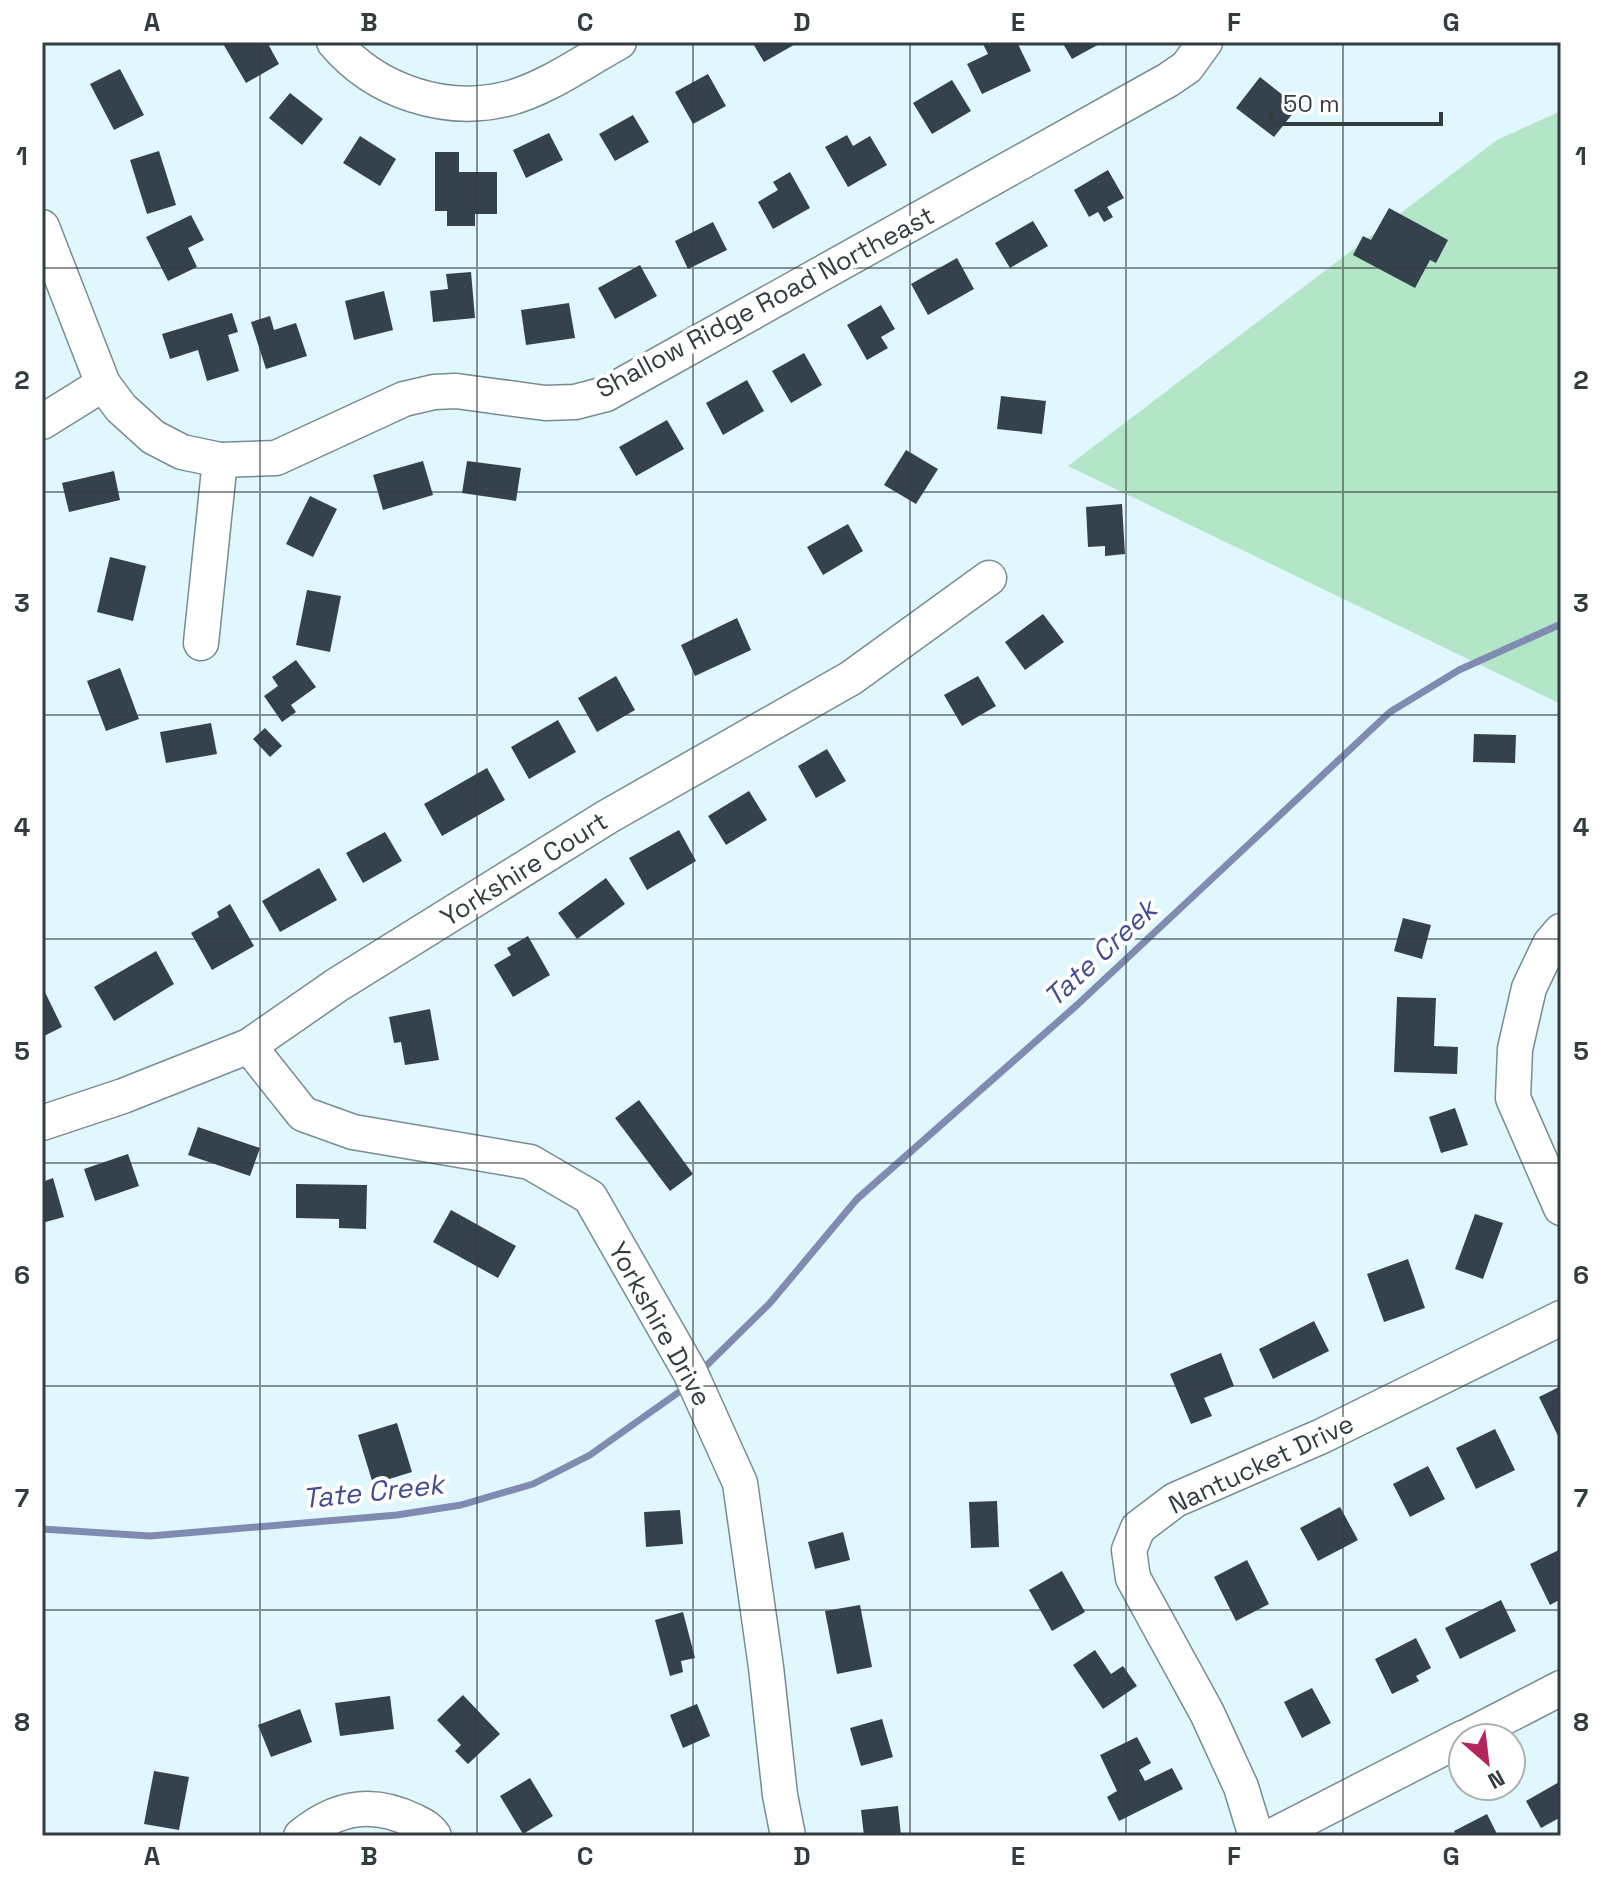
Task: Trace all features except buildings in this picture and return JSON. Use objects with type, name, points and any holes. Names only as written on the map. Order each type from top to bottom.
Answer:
[{"type":"street","points":[[334,42],[353,64],[389,86],[435,101],[482,103],[537,88],[619,42]]},
{"type":"street","name":"Shallow Ridge Road Northeast","points":[[42,227],[103,384],[121,408],[153,437],[182,452],[220,460],[276,458],[404,399],[434,392],[456,391],[545,403],[575,402],[606,394],[1168,80],[1187,67],[1205,42]]},
{"type":"street","points":[[42,422],[103,384]]},
{"type":"street","points":[[201,643],[220,460]]},
{"type":"street","name":"Yorkshire Court","points":[[42,1123],[123,1096],[249,1046],[337,985],[607,817],[851,678],[989,578]]},
{"type":"street","points":[[1561,931],[1550,944],[1529,988],[1515,1049],[1513,1098],[1561,1208]]},
{"type":"street","name":"Yorkshire Drive","points":[[249,1046],[303,1114],[353,1132],[530,1162],[590,1197],[690,1372],[740,1483],[780,1795],[788,1836]]},
{"type":"street","name":"Nantucket Drive","points":[[1256,1836],[1241,1787],[1207,1713],[1133,1578],[1129,1550],[1138,1528],[1175,1500],[1322,1436],[1561,1318]]},
{"type":"street","points":[[1495,1722],[1561,1688]]},
{"type":"street","points":[[1272,1836],[1447,1747]]},
{"type":"street","points":[[301,1836],[320,1820],[349,1809],[393,1811],[429,1829],[434,1836]]},
{"type":"green space","points":[[1561,111],[1561,704],[1068,466],[1497,140]]},
{"type":"waterway","name":"Tate Creek","points":[[707,1365],[770,1303],[857,1199],[1077,1005],[1390,712],[1459,670],[1561,624]]},
{"type":"waterway","name":"Tate Creek","points":[[42,1529],[150,1536],[397,1515],[461,1505],[533,1484],[590,1455],[679,1392]]}]
